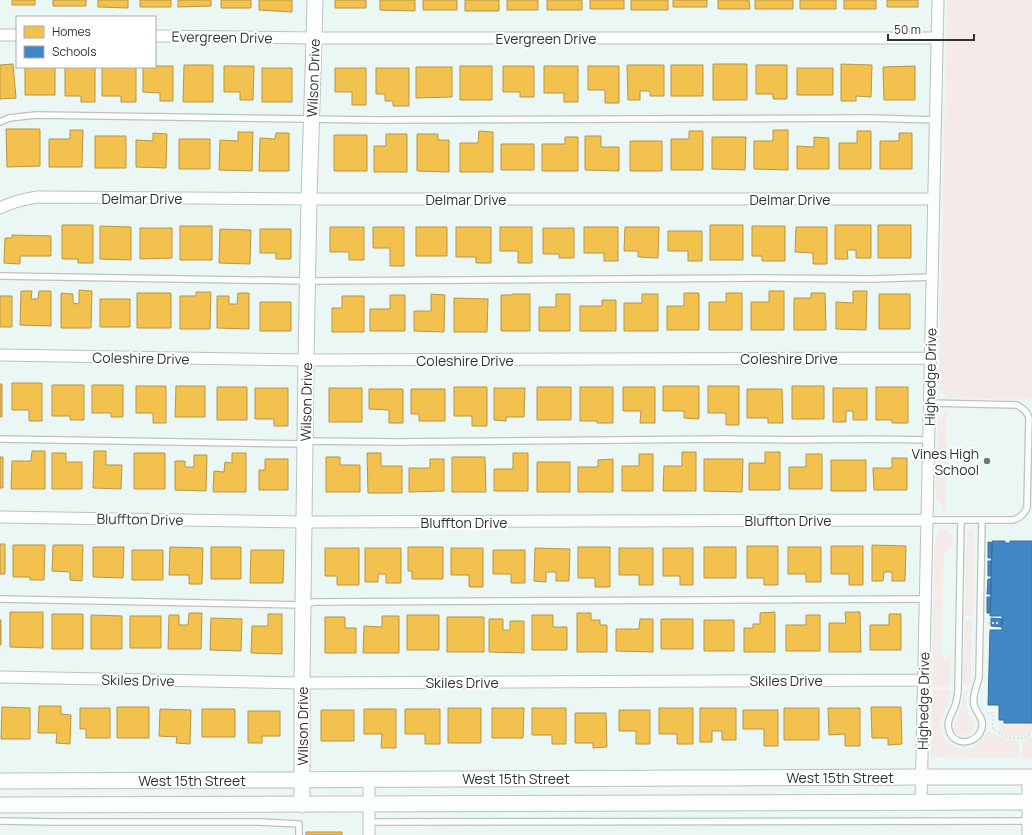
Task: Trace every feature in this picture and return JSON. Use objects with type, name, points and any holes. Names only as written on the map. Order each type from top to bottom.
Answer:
[{"type":"main road","name":"Wilson Drive","points":[[302,804],[306,360],[314,0]]},
{"type":"main road","name":"West 15th Street","points":[[0,780],[922,776],[1031,777]]},
{"type":"main road","points":[[1030,828],[1031,777]]},
{"type":"main road","name":"West 15th Street","points":[[0,805],[1031,802]]},
{"type":"street","name":"Highedge Drive","points":[[921,802],[938,0]]},
{"type":"street","points":[[0,35],[16,35]]},
{"type":"street","name":"Evergreen Drive","points":[[156,36],[314,38],[937,38]]},
{"type":"street","name":"Delmar Drive","points":[[0,208],[23,199],[38,197],[309,199],[934,199]]},
{"type":"street","name":"Coleshire Drive","points":[[0,355],[306,360],[930,358]]},
{"type":"street","name":"Bluffton Drive","points":[[0,517],[304,522],[927,520]]},
{"type":"street","name":"Skiles Drive","points":[[0,677],[302,683],[924,680]]},
{"type":"street","points":[[369,779],[369,835]]},
{"type":"lane","points":[[0,122],[9,118],[36,115],[312,120],[871,118],[935,120]]},
{"type":"lane","points":[[0,276],[308,281],[756,278],[872,279],[932,277]]},
{"type":"lane","points":[[927,520],[1013,520],[1019,518],[1023,514],[1027,508],[1029,418],[1027,413],[1017,405],[929,403]]},
{"type":"lane","points":[[0,439],[305,442],[727,439],[929,440]]},
{"type":"lane","points":[[961,520],[958,691],[955,707],[948,721],[948,729],[951,735],[958,740],[966,742],[973,740],[978,736],[982,729],[983,723],[976,711],[973,698],[979,677],[982,520]]},
{"type":"lane","points":[[0,599],[304,605],[314,602],[926,599]]},
{"type":"lane","points":[[0,821],[260,822],[299,824],[299,835]]},
{"type":"lane","points":[[369,822],[1030,828]]},
{"type":"path","points":[[988,623],[1000,623]]},
{"type":"path","points":[[983,708],[987,713],[993,713],[993,729],[1000,734],[1021,739],[1032,734]]},
{"type":"shaded area","points":[[947,0],[1032,0],[1032,399],[947,398],[947,395],[944,394],[939,387]]},
{"type":"shaded area","points":[[943,411],[947,411],[945,512],[941,510],[943,508],[937,501],[936,497],[938,419],[944,414]]},
{"type":"shaded area","points":[[938,530],[948,531],[953,541],[953,545],[944,554],[941,655],[945,659],[951,654],[950,687],[932,687],[935,540],[938,535]]},
{"type":"shaded area","points":[[969,531],[973,532],[974,535],[973,616],[965,616],[967,535]]},
{"type":"shaded area","points":[[965,620],[972,620],[971,681],[969,686],[963,685]]},
{"type":"shaded area","points":[[932,690],[950,690],[949,703],[940,727],[942,736],[950,744],[961,749],[972,748],[981,741],[987,731],[1006,739],[1019,741],[1019,758],[931,757]]},
{"type":"shaded area","points":[[964,691],[968,691],[966,705],[974,726],[973,730],[966,735],[960,734],[954,730]]},
{"type":"shaded area","points":[[999,722],[1032,723],[1032,733],[1023,736],[1011,736],[1004,734],[999,732]]},
{"type":"shaded area","points":[[1032,737],[1032,759],[1022,759],[1023,741]]},
{"type":"building: Homes","points":[[12,0],[35,0],[35,5],[12,5]]},
{"type":"building: Homes","points":[[53,0],[86,0],[86,6],[53,6]]},
{"type":"building: Homes","points":[[98,0],[128,0],[128,8],[98,7]]},
{"type":"building: Homes","points":[[140,0],[171,0],[171,7],[140,7]]},
{"type":"building: Homes","points":[[178,0],[211,0],[211,6],[178,7]]},
{"type":"building: Homes","points":[[221,0],[251,0],[251,8],[221,8]]},
{"type":"building: Homes","points":[[259,0],[292,0],[292,12],[259,10]]},
{"type":"building: Homes","points":[[335,0],[366,0],[366,8],[335,8]]},
{"type":"building: Homes","points":[[380,0],[415,0],[415,11],[380,10]]},
{"type":"building: Homes","points":[[423,0],[457,0],[457,10],[423,10]]},
{"type":"building: Homes","points":[[465,0],[499,0],[499,11],[465,11]]},
{"type":"building: Homes","points":[[507,0],[538,0],[538,10],[507,10]]},
{"type":"building: Homes","points":[[547,0],[582,0],[582,10],[547,10]]},
{"type":"building: Homes","points":[[590,0],[624,0],[624,9],[590,9]]},
{"type":"building: Homes","points":[[631,0],[668,0],[668,10],[631,10]]},
{"type":"building: Homes","points":[[673,0],[707,0],[707,7],[673,7]]},
{"type":"building: Homes","points":[[718,0],[749,0],[750,9],[718,9]]},
{"type":"building: Homes","points":[[755,0],[793,0],[793,9],[755,9]]},
{"type":"building: Homes","points":[[800,0],[836,0],[836,9],[800,9]]},
{"type":"building: Homes","points":[[844,0],[876,0],[876,9],[844,9]]},
{"type":"building: Homes","points":[[887,0],[918,0],[918,7],[887,7]]},
{"type":"building: Homes","points":[[13,64],[16,98],[0,99],[0,65]]},
{"type":"building: Homes","points":[[713,64],[747,64],[747,100],[713,100]]},
{"type":"building: Homes","points":[[841,64],[872,65],[871,97],[856,96],[856,101],[841,101]]},
{"type":"building: Homes","points":[[184,65],[213,65],[213,102],[183,102]]},
{"type":"building: Homes","points":[[627,65],[664,65],[664,96],[650,96],[650,91],[640,91],[640,100],[628,100]]},
{"type":"building: Homes","points":[[671,65],[703,65],[703,96],[671,96]]},
{"type":"building: Homes","points":[[756,65],[787,65],[787,99],[773,99],[773,94],[756,94]]},
{"type":"building: Homes","points":[[173,66],[173,101],[160,101],[160,93],[143,92],[143,68]]},
{"type":"building: Homes","points":[[224,66],[254,66],[253,100],[240,100],[240,92],[224,92]]},
{"type":"building: Homes","points":[[460,66],[492,66],[492,100],[460,100]]},
{"type":"building: Homes","points":[[503,66],[534,66],[534,97],[520,97],[520,92],[503,92]]},
{"type":"building: Homes","points":[[544,66],[578,66],[578,102],[564,102],[564,93],[544,93]]},
{"type":"building: Homes","points":[[588,66],[619,66],[619,103],[605,103],[605,90],[588,90]]},
{"type":"building: Homes","points":[[915,66],[915,100],[884,100],[883,67]]},
{"type":"building: Homes","points":[[416,67],[452,67],[452,97],[416,98]]},
{"type":"building: Homes","points":[[25,68],[55,68],[55,95],[25,95]]},
{"type":"building: Homes","points":[[65,68],[95,68],[95,102],[81,102],[81,96],[65,96]]},
{"type":"building: Homes","points":[[102,68],[136,68],[136,102],[121,102],[121,96],[102,96]]},
{"type":"building: Homes","points":[[262,68],[292,68],[292,102],[262,102]]},
{"type":"building: Homes","points":[[335,68],[366,68],[366,105],[352,105],[352,92],[335,92]]},
{"type":"building: Homes","points":[[376,68],[409,68],[409,106],[393,106],[393,101],[385,101],[385,94],[376,94]]},
{"type":"building: Homes","points":[[797,68],[833,68],[833,95],[797,95]]},
{"type":"building: Homes","points":[[6,129],[40,129],[40,166],[7,167]]},
{"type":"building: Homes","points":[[70,130],[83,130],[82,167],[49,167],[49,139],[70,139]]},
{"type":"building: Homes","points":[[773,130],[788,130],[788,170],[754,169],[754,141],[773,141]]},
{"type":"building: Homes","points":[[479,131],[493,132],[493,172],[460,172],[460,143],[478,143]]},
{"type":"building: Homes","points":[[689,131],[703,131],[703,170],[671,170],[671,139],[689,139]]},
{"type":"building: Homes","points":[[857,131],[871,131],[871,169],[839,169],[839,143],[857,143]]},
{"type":"building: Homes","points":[[238,132],[253,132],[252,171],[219,170],[220,140],[238,141]]},
{"type":"building: Homes","points":[[153,133],[167,134],[166,168],[136,167],[136,140],[153,141]]},
{"type":"building: Homes","points":[[276,133],[289,133],[289,171],[259,171],[260,138],[275,139]]},
{"type":"building: Homes","points":[[899,133],[912,133],[912,169],[880,169],[880,141],[899,141]]},
{"type":"building: Homes","points":[[386,134],[407,134],[407,172],[374,172],[374,146],[386,146]]},
{"type":"building: Homes","points":[[417,134],[438,134],[438,140],[449,140],[449,172],[417,171]]},
{"type":"building: Homes","points":[[334,135],[367,135],[367,171],[334,171]]},
{"type":"building: Homes","points":[[95,136],[126,136],[126,168],[95,168]]},
{"type":"building: Homes","points":[[585,136],[601,136],[601,147],[619,147],[619,171],[585,170]]},
{"type":"building: Homes","points":[[565,137],[578,137],[578,171],[542,171],[542,144],[565,144]]},
{"type":"building: Homes","points":[[712,137],[746,137],[745,170],[712,169]]},
{"type":"building: Homes","points":[[814,137],[829,138],[829,169],[797,169],[797,146],[814,147]]},
{"type":"building: Homes","points":[[179,139],[210,139],[210,169],[179,169]]},
{"type":"building: Homes","points":[[630,141],[662,141],[662,171],[630,171]]},
{"type":"building: Homes","points":[[501,144],[534,144],[534,170],[501,170]]},
{"type":"building: Homes","points":[[62,225],[93,225],[93,263],[78,263],[78,259],[62,259]]},
{"type":"building: Homes","points":[[710,225],[743,225],[743,260],[710,260]]},
{"type":"building: Homes","points":[[835,225],[871,225],[871,258],[856,258],[856,250],[847,250],[848,259],[835,259]]},
{"type":"building: Homes","points":[[878,225],[911,225],[911,258],[878,258]]},
{"type":"building: Homes","points":[[100,226],[131,227],[131,260],[100,259]]},
{"type":"building: Homes","points":[[180,226],[212,226],[212,260],[180,260]]},
{"type":"building: Homes","points":[[752,226],[785,226],[785,261],[762,261],[762,256],[752,256]]},
{"type":"building: Homes","points":[[330,227],[364,227],[364,260],[349,260],[349,252],[330,252]]},
{"type":"building: Homes","points":[[373,227],[404,227],[404,266],[390,266],[390,248],[373,248]]},
{"type":"building: Homes","points":[[416,227],[447,227],[447,256],[416,256]]},
{"type":"building: Homes","points":[[456,227],[491,227],[491,263],[476,263],[476,257],[456,257]]},
{"type":"building: Homes","points":[[500,227],[532,227],[532,263],[518,263],[518,251],[500,251]]},
{"type":"building: Homes","points":[[584,227],[618,227],[618,261],[604,261],[604,253],[584,253]]},
{"type":"building: Homes","points":[[625,227],[659,227],[658,258],[638,257],[638,251],[624,251]]},
{"type":"building: Homes","points":[[796,227],[827,227],[827,264],[813,264],[813,253],[795,252]]},
{"type":"building: Homes","points":[[140,228],[172,228],[172,258],[140,259]]},
{"type":"building: Homes","points":[[543,228],[574,228],[574,258],[559,258],[559,254],[543,254]]},
{"type":"building: Homes","points":[[220,229],[251,230],[250,264],[219,263]]},
{"type":"building: Homes","points":[[260,229],[291,229],[291,259],[276,259],[276,253],[260,253]]},
{"type":"building: Homes","points":[[668,231],[702,231],[702,261],[688,261],[688,251],[668,251]]},
{"type":"building: Homes","points":[[12,235],[51,236],[51,256],[20,256],[20,264],[4,263],[5,238],[12,238]]},
{"type":"building: Homes","points":[[79,290],[92,291],[91,328],[61,328],[61,293],[73,294],[73,303],[79,304]]},
{"type":"building: Homes","points":[[21,291],[32,291],[31,299],[38,299],[39,291],[51,291],[51,326],[20,325]]},
{"type":"building: Homes","points":[[769,291],[784,291],[784,330],[751,330],[751,302],[769,302]]},
{"type":"building: Homes","points":[[853,291],[867,291],[866,330],[836,329],[836,302],[853,303]]},
{"type":"building: Homes","points":[[196,292],[211,292],[210,329],[180,329],[180,296],[196,296]]},
{"type":"building: Homes","points":[[137,293],[171,293],[171,328],[137,328]]},
{"type":"building: Homes","points":[[238,293],[249,293],[249,329],[217,328],[217,296],[229,296],[229,304],[237,304]]},
{"type":"building: Homes","points":[[684,293],[699,293],[699,330],[667,330],[667,306],[684,306]]},
{"type":"building: Homes","points":[[726,293],[742,293],[742,330],[709,330],[709,302],[726,302]]},
{"type":"building: Homes","points":[[811,293],[825,293],[826,330],[794,330],[794,298],[811,298]]},
{"type":"building: Homes","points":[[431,294],[445,295],[444,332],[414,331],[414,311],[431,311]]},
{"type":"building: Homes","points":[[530,294],[530,331],[501,331],[501,295]]},
{"type":"building: Homes","points":[[556,294],[570,294],[570,331],[539,331],[539,307],[556,307]]},
{"type":"building: Homes","points":[[642,294],[658,294],[658,331],[624,331],[624,303],[642,303]]},
{"type":"building: Homes","points":[[879,294],[910,294],[910,329],[879,329]]},
{"type":"building: Homes","points":[[390,295],[405,295],[405,331],[370,331],[370,309],[390,309]]},
{"type":"building: Homes","points":[[0,296],[12,296],[12,327],[0,327]]},
{"type":"building: Homes","points":[[342,296],[364,296],[364,332],[332,332],[332,308],[342,308]]},
{"type":"building: Homes","points":[[454,298],[488,299],[487,332],[454,332]]},
{"type":"building: Homes","points":[[100,299],[130,299],[130,327],[100,327]]},
{"type":"building: Homes","points":[[602,300],[616,300],[616,331],[580,331],[580,306],[602,306]]},
{"type":"building: Homes","points":[[260,302],[291,302],[291,331],[260,331]]},
{"type":"building: Homes","points":[[12,383],[42,383],[42,421],[29,421],[29,410],[12,410]]},
{"type":"building: Homes","points":[[0,384],[2,384],[2,417],[0,417]]},
{"type":"building: Homes","points":[[52,385],[84,385],[84,420],[70,420],[70,416],[52,416]]},
{"type":"building: Homes","points":[[92,385],[123,385],[123,417],[111,417],[111,413],[92,413]]},
{"type":"building: Homes","points":[[136,386],[166,386],[166,423],[153,423],[153,413],[136,413]]},
{"type":"building: Homes","points":[[176,386],[205,386],[205,417],[175,417]]},
{"type":"building: Homes","points":[[663,386],[699,386],[699,419],[684,418],[684,411],[663,411]]},
{"type":"building: Homes","points":[[708,386],[739,386],[739,425],[726,425],[726,413],[708,413]]},
{"type":"building: Homes","points":[[792,386],[824,386],[824,419],[792,419]]},
{"type":"building: Homes","points":[[217,387],[247,387],[247,420],[217,420]]},
{"type":"building: Homes","points":[[454,387],[487,387],[487,426],[472,426],[472,416],[454,416]]},
{"type":"building: Homes","points":[[537,387],[571,387],[571,420],[537,420]]},
{"type":"building: Homes","points":[[580,387],[613,387],[613,423],[580,421]]},
{"type":"building: Homes","points":[[623,387],[655,387],[655,423],[640,423],[641,411],[623,411]]},
{"type":"building: Homes","points":[[876,387],[908,387],[908,423],[892,423],[892,420],[876,420]]},
{"type":"building: Homes","points":[[255,388],[288,388],[288,426],[274,426],[274,419],[255,419]]},
{"type":"building: Homes","points":[[329,388],[362,388],[362,422],[329,422]]},
{"type":"building: Homes","points":[[494,388],[525,388],[524,417],[506,417],[506,421],[494,420]]},
{"type":"building: Homes","points":[[833,388],[867,388],[867,420],[853,420],[853,411],[846,411],[846,422],[833,422]]},
{"type":"building: Homes","points":[[369,389],[403,389],[403,423],[389,423],[389,410],[369,409]]},
{"type":"building: Homes","points":[[411,389],[445,389],[445,421],[419,421],[419,414],[411,414]]},
{"type":"building: Homes","points":[[747,389],[782,389],[783,423],[768,423],[768,418],[747,418]]},
{"type":"building: Homes","points":[[32,451],[45,451],[45,489],[11,489],[12,461],[31,461]]},
{"type":"building: Homes","points":[[94,451],[106,451],[106,465],[122,465],[121,489],[93,488]]},
{"type":"building: Homes","points":[[682,452],[696,452],[696,491],[663,491],[664,466],[682,466]]},
{"type":"building: Homes","points":[[765,452],[780,452],[780,490],[749,490],[749,463],[765,463]]},
{"type":"building: Homes","points":[[52,453],[66,453],[66,462],[82,462],[82,489],[52,489]]},
{"type":"building: Homes","points":[[134,453],[165,453],[165,489],[134,489]]},
{"type":"building: Homes","points":[[232,453],[246,453],[246,492],[213,492],[214,471],[224,472],[225,462],[232,463]]},
{"type":"building: Homes","points":[[367,453],[381,453],[381,466],[402,466],[402,493],[368,493]]},
{"type":"building: Homes","points":[[513,453],[528,453],[528,491],[494,491],[494,469],[513,469]]},
{"type":"building: Homes","points":[[639,454],[653,454],[653,491],[622,491],[622,466],[639,466]]},
{"type":"building: Homes","points":[[806,454],[822,454],[822,489],[789,489],[789,467],[806,467]]},
{"type":"building: Homes","points":[[194,455],[207,455],[206,491],[175,490],[175,461],[185,461],[185,467],[194,467]]},
{"type":"building: Homes","points":[[0,457],[3,457],[3,488],[0,488]]},
{"type":"building: Homes","points":[[326,457],[340,457],[340,465],[360,465],[360,492],[326,492]]},
{"type":"building: Homes","points":[[452,457],[485,457],[486,492],[452,492]]},
{"type":"building: Homes","points":[[892,458],[907,458],[907,490],[874,490],[873,468],[892,468]]},
{"type":"building: Homes","points":[[265,459],[288,459],[288,490],[259,490],[259,470],[265,470]]},
{"type":"building: Homes","points":[[430,459],[444,459],[444,491],[409,492],[409,468],[430,468]]},
{"type":"building: Homes","points":[[613,459],[613,492],[578,492],[578,467],[598,467],[598,460]]},
{"type":"building: Homes","points":[[704,459],[743,459],[742,492],[704,491]]},
{"type":"building: Homes","points":[[831,460],[866,460],[866,491],[831,491]]},
{"type":"building: Homes","points":[[537,462],[570,462],[570,492],[537,492]]},
{"type":"building: Homes","points":[[0,544],[5,544],[5,574],[0,574]]},
{"type":"building: Homes","points":[[13,545],[45,545],[44,580],[30,580],[30,577],[13,577]]},
{"type":"building: Homes","points":[[53,545],[83,545],[82,581],[70,580],[70,572],[52,571]]},
{"type":"building: Homes","points":[[872,545],[906,546],[905,581],[892,581],[892,572],[884,572],[883,581],[872,581]]},
{"type":"building: Homes","points":[[747,546],[778,546],[778,585],[764,585],[764,578],[747,578]]},
{"type":"building: Homes","points":[[831,546],[863,546],[863,585],[849,585],[849,574],[831,574]]},
{"type":"building: Homes","points":[[93,547],[124,547],[123,578],[93,577]]},
{"type":"building: Homes","points":[[170,547],[203,548],[202,584],[189,584],[189,575],[169,575]]},
{"type":"building: Homes","points":[[211,547],[241,547],[241,579],[211,579]]},
{"type":"building: Homes","points":[[408,547],[443,547],[443,579],[412,579],[412,571],[408,571]]},
{"type":"building: Homes","points":[[578,547],[610,547],[610,587],[595,587],[595,578],[578,578]]},
{"type":"building: Homes","points":[[704,547],[736,547],[736,578],[704,578]]},
{"type":"building: Homes","points":[[788,547],[821,547],[821,582],[806,582],[806,574],[788,574]]},
{"type":"building: Homes","points":[[325,548],[359,548],[359,585],[337,585],[337,576],[325,576]]},
{"type":"building: Homes","points":[[365,548],[401,548],[401,583],[386,583],[386,574],[378,574],[378,582],[365,582]]},
{"type":"building: Homes","points":[[451,548],[483,548],[483,587],[469,587],[469,575],[451,575]]},
{"type":"building: Homes","points":[[535,548],[570,549],[569,581],[556,581],[556,572],[546,572],[546,582],[534,581]]},
{"type":"building: Homes","points":[[619,548],[653,548],[653,585],[639,585],[639,575],[619,575]]},
{"type":"building: Homes","points":[[663,548],[693,548],[693,585],[680,585],[680,576],[663,576]]},
{"type":"building: Homes","points":[[132,550],[163,550],[163,580],[132,580]]},
{"type":"building: Homes","points":[[251,550],[284,550],[283,583],[250,583]]},
{"type":"building: Homes","points":[[493,550],[525,550],[525,583],[511,583],[511,574],[493,574]]},
{"type":"building: Homes","points":[[10,612],[43,612],[43,648],[10,647]]},
{"type":"building: Homes","points":[[775,612],[775,652],[744,652],[744,628],[753,628],[753,624],[760,624],[760,613]]},
{"type":"building: Homes","points":[[845,612],[860,612],[861,652],[829,652],[829,623],[846,623]]},
{"type":"building: Homes","points":[[189,613],[202,613],[201,649],[168,649],[169,615],[179,615],[179,625],[188,625]]},
{"type":"building: Homes","points":[[577,613],[591,613],[591,620],[600,620],[600,625],[607,625],[607,652],[577,652]]},
{"type":"building: Homes","points":[[52,614],[83,614],[83,649],[52,649]]},
{"type":"building: Homes","points":[[268,614],[282,614],[282,654],[251,653],[252,626],[268,626]]},
{"type":"building: Homes","points":[[889,614],[901,614],[901,650],[870,650],[870,625],[889,625]]},
{"type":"building: Homes","points":[[91,615],[122,616],[122,649],[91,649]]},
{"type":"building: Homes","points":[[407,615],[439,615],[439,650],[407,650]]},
{"type":"building: Homes","points":[[532,615],[553,615],[553,627],[567,627],[567,650],[532,650]]},
{"type":"building: Homes","points":[[806,615],[820,615],[820,651],[786,651],[786,625],[806,625]]},
{"type":"building: Homes","points":[[130,616],[161,616],[161,648],[130,648]]},
{"type":"building: Homes","points":[[382,616],[399,616],[399,653],[363,653],[364,626],[382,627]]},
{"type":"building: Homes","points":[[325,617],[345,617],[345,628],[356,628],[356,653],[325,653]]},
{"type":"building: Homes","points":[[447,617],[484,617],[484,652],[447,652]]},
{"type":"building: Homes","points":[[211,618],[242,619],[241,651],[210,650]]},
{"type":"building: Homes","points":[[489,619],[503,619],[503,630],[510,630],[510,621],[524,621],[524,653],[489,652]]},
{"type":"building: Homes","points":[[640,619],[653,619],[653,652],[616,651],[616,629],[639,629]]},
{"type":"building: Homes","points":[[661,619],[693,619],[693,649],[661,649]]},
{"type":"building: Homes","points":[[1,620],[1,645],[0,645]]},
{"type":"building: Homes","points":[[704,620],[734,620],[734,651],[704,651]]},
{"type":"building: Homes","points":[[39,706],[61,706],[61,714],[71,715],[70,744],[56,743],[57,733],[38,733]]},
{"type":"building: Homes","points":[[2,707],[30,708],[30,739],[1,739]]},
{"type":"building: Homes","points":[[117,707],[149,707],[149,738],[117,738]]},
{"type":"building: Homes","points":[[871,707],[901,707],[902,744],[888,745],[888,738],[872,738]]},
{"type":"building: Homes","points":[[80,708],[110,708],[110,738],[86,738],[86,729],[80,729]]},
{"type":"building: Homes","points":[[448,708],[481,708],[481,743],[448,743]]},
{"type":"building: Homes","points":[[492,708],[524,708],[523,738],[492,738]]},
{"type":"building: Homes","points":[[532,708],[566,708],[566,744],[552,744],[552,735],[532,735]]},
{"type":"building: Homes","points":[[659,708],[693,708],[693,744],[677,744],[677,734],[659,734]]},
{"type":"building: Homes","points":[[700,708],[736,708],[736,740],[722,740],[722,731],[712,731],[712,742],[700,742]]},
{"type":"building: Homes","points":[[784,708],[819,708],[819,740],[784,740]]},
{"type":"building: Homes","points":[[828,708],[860,708],[860,746],[845,746],[845,734],[829,735]]},
{"type":"building: Homes","points":[[160,709],[191,710],[190,744],[176,743],[177,737],[159,736]]},
{"type":"building: Homes","points":[[202,709],[235,709],[235,737],[202,737]]},
{"type":"building: Homes","points":[[364,709],[396,709],[396,748],[381,748],[382,734],[364,734]]},
{"type":"building: Homes","points":[[405,709],[440,709],[440,744],[425,744],[425,734],[405,734]]},
{"type":"building: Homes","points":[[321,710],[354,710],[354,741],[321,741]]},
{"type":"building: Homes","points":[[619,710],[650,710],[650,744],[636,744],[636,731],[619,731]]},
{"type":"building: Homes","points":[[743,710],[778,710],[778,746],[764,746],[764,729],[743,729]]},
{"type":"building: Homes","points":[[248,711],[280,711],[280,736],[262,736],[262,743],[248,743]]},
{"type":"building: Homes","points":[[575,713],[606,713],[607,747],[593,748],[593,743],[575,743]]},
{"type":"building: Homes","points":[[306,832],[342,832],[342,835],[306,835]]},
{"type":"building: Schools","points":[[992,541],[1005,541],[1005,543],[1010,543],[1010,541],[1032,541],[1032,723],[1004,723],[1004,720],[999,720],[999,705],[988,705],[990,630],[1002,630],[1002,616],[990,616]]},
{"type":"building: Schools","points":[[988,542],[992,543],[992,558],[988,558]]},
{"type":"building: Schools","points":[[988,561],[991,561],[991,576],[988,576]]},
{"type":"building: Schools","points":[[988,579],[991,579],[991,594],[987,594]]},
{"type":"building: Schools","points":[[987,597],[991,597],[990,613],[987,613]]},
{"type":"building: Schools","points":[[991,618],[1002,619],[1002,627],[991,626]]},
{"type":"place","name":"Vines High School","points":[[987,461]]}]
